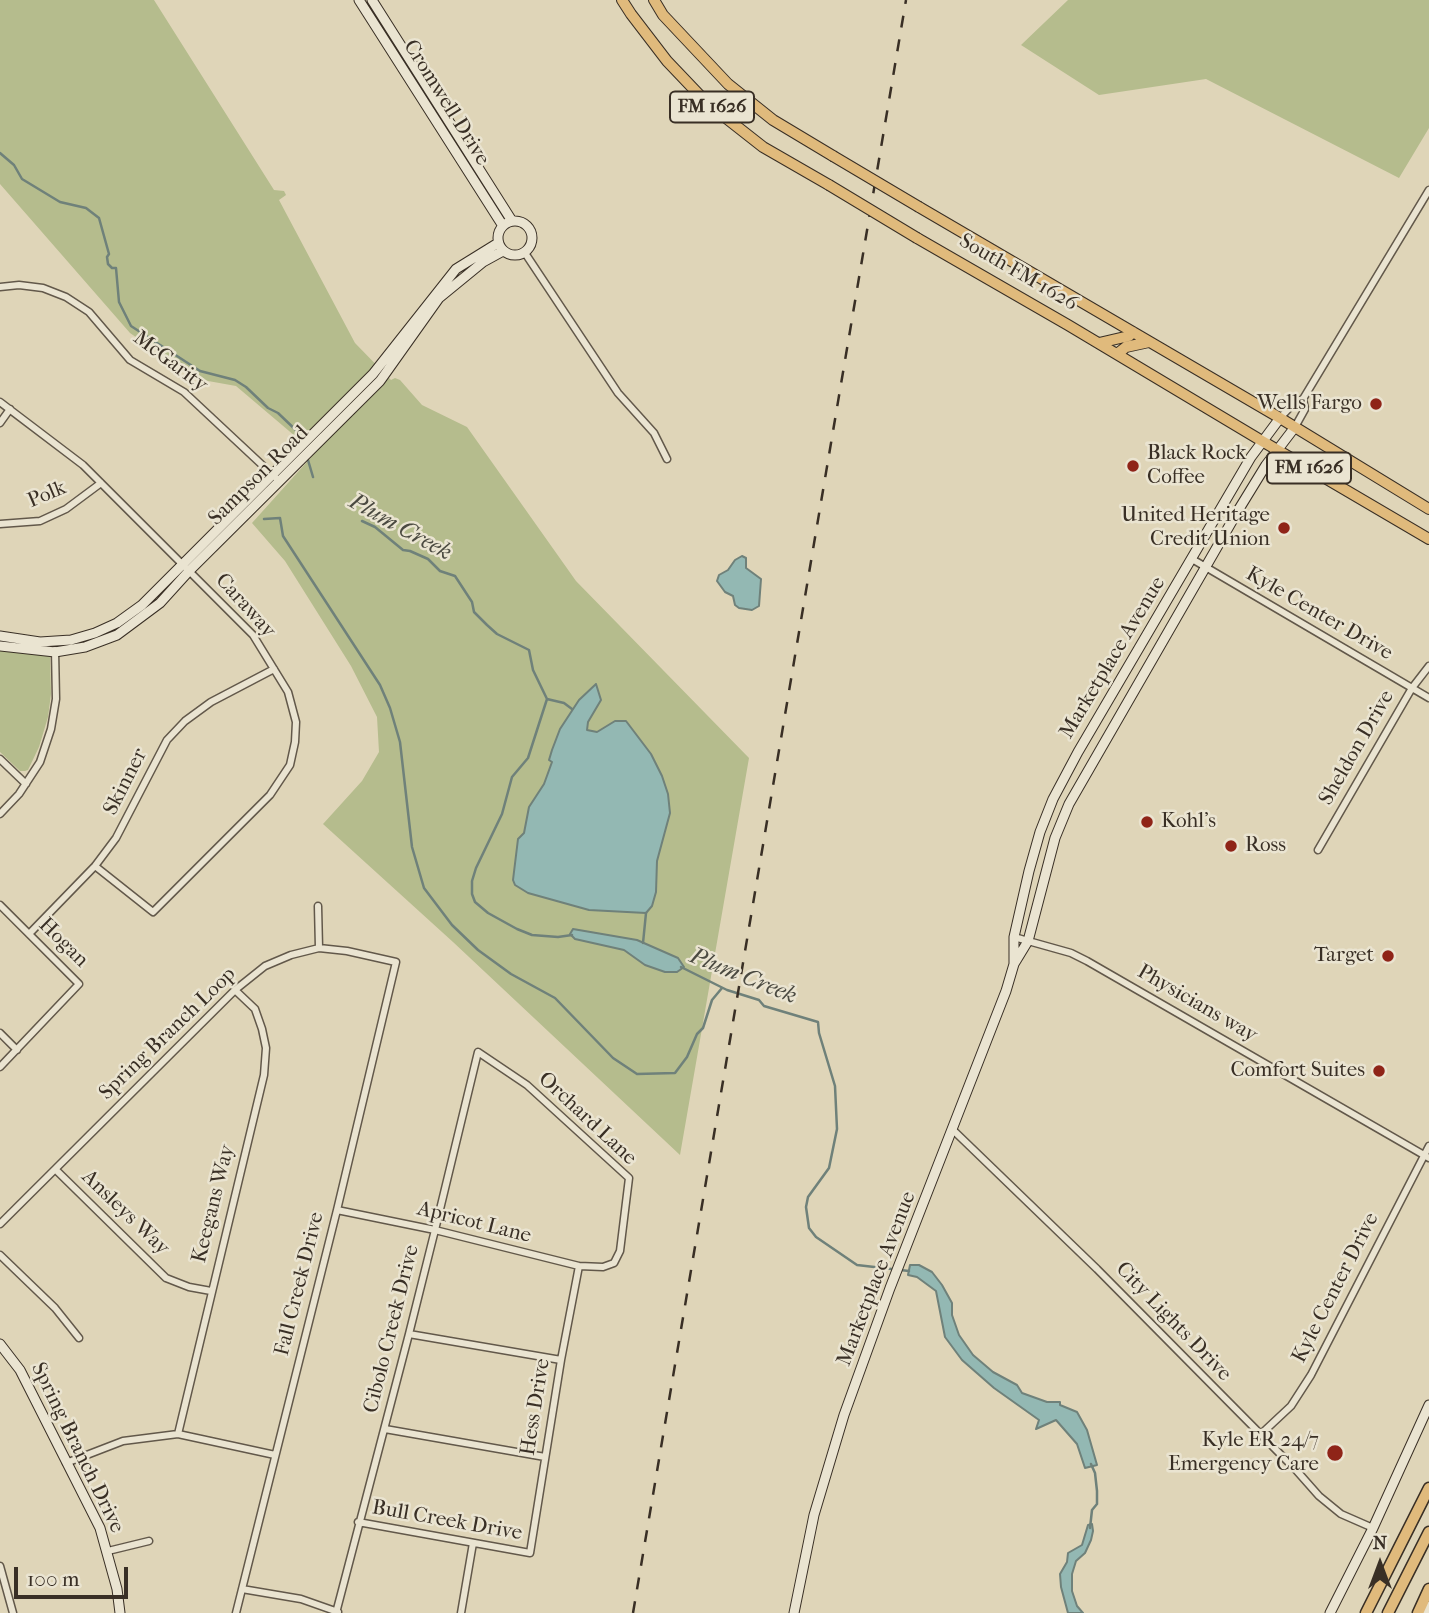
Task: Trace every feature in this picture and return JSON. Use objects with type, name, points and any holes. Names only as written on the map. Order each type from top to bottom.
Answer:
[{"type":"highway","points":[[1366,1613],[1429,1488]]},
{"type":"highway","points":[[1388,1613],[1429,1532]]},
{"type":"highway","points":[[1418,1613],[1429,1589]]},
{"type":"main road","name":"South FM 1626","points":[[622,0],[667,61],[707,103],[763,147],[1429,538]]},
{"type":"main road","name":"South FM 1626","points":[[654,0],[663,15],[727,83],[774,120],[1280,418],[1429,509]]},
{"type":"main road","points":[[1099,343],[1129,336],[1133,332]]},
{"type":"main road","points":[[1117,354],[1126,347],[1149,342]]},
{"type":"street","name":"Cromwell Drive","points":[[359,0],[503,226]]},
{"type":"street","name":"Cromwell Drive","points":[[372,0],[512,221]]},
{"type":"street","name":"Marketplace Avenue","points":[[1014,964],[1014,937],[1040,832],[1078,752],[1251,457],[1294,402],[1303,399],[1429,190]]},
{"type":"street","points":[[512,221],[526,225],[532,234],[532,244],[525,253],[514,256],[501,247],[498,234],[503,226],[512,221]]},
{"type":"street","name":"Sampson Road","points":[[0,636],[40,642],[94,633],[120,621],[142,605],[185,567],[276,477],[373,374],[456,268],[501,247]]},
{"type":"street","points":[[525,253],[618,393],[654,433],[667,459]]},
{"type":"street","name":"McGarity","points":[[0,287],[43,288],[66,297],[89,312],[130,360],[184,392],[276,477]]},
{"type":"street","name":"Marketplace Avenue","points":[[794,1613],[814,1515],[844,1415],[1014,964],[1028,941],[1055,838],[1069,804],[1249,492],[1295,428],[1305,410],[1303,399]]},
{"type":"street","name":"Caraway","points":[[0,401],[83,465],[253,635],[288,692],[296,722],[290,765],[270,795],[153,912],[94,866]]},
{"type":"street","points":[[0,423],[10,409]]},
{"type":"street","name":"Polk","points":[[0,524],[40,521],[66,509],[101,483]]},
{"type":"street","name":"Kyle Center Drive","points":[[1192,559],[1429,698]]},
{"type":"street","name":"Sampson Road","points":[[0,646],[55,652],[85,647],[117,635],[160,603],[185,567]]},
{"type":"street","points":[[0,814],[26,784],[40,762],[51,729],[56,698],[55,641]]},
{"type":"street","name":"Sheldon Drive","points":[[1318,850],[1412,688],[1429,666]]},
{"type":"street","name":"Skinner","points":[[29,934],[94,866],[126,823],[167,740],[185,721],[211,702],[274,669]]},
{"type":"street","points":[[0,759],[26,784]]},
{"type":"street","name":"Hogan","points":[[0,905],[79,984],[0,1067]]},
{"type":"street","points":[[318,906],[319,948]]},
{"type":"street","name":"Physicians way","points":[[1014,937],[1071,953],[1087,961],[1427,1157]]},
{"type":"street","name":"Spring Branch Loop","points":[[0,1224],[235,990],[265,966],[291,955],[319,948],[396,962]]},
{"type":"street","name":"Fall Creek Drive","points":[[236,1613],[396,962]]},
{"type":"street","name":"Keegans Way","points":[[178,1434],[264,1075],[266,1048],[262,1029],[255,1009],[235,990]]},
{"type":"street","points":[[0,1033],[17,1050]]},
{"type":"street","name":"Cibolo Creek Drive","points":[[337,1612],[478,1052]]},
{"type":"street","name":"Orchard Lane","points":[[478,1052],[527,1085],[629,1178],[620,1251],[614,1263],[603,1267]]},
{"type":"street","name":"City Lights Drive","points":[[953,1130],[1097,1269],[1334,1508],[1341,1514],[1373,1528]]},
{"type":"street","name":"Kyle Center Drive","points":[[1260,1435],[1291,1406],[1311,1374],[1427,1157],[1429,1146]]},
{"type":"street","name":"Ansleys Way","points":[[56,1170],[166,1278],[189,1287],[211,1291]]},
{"type":"street","name":"Apricot Lane","points":[[337,1210],[435,1230],[579,1266],[603,1267]]},
{"type":"street","points":[[0,1255],[55,1308],[79,1338]]},
{"type":"street","name":"Hess Drive","points":[[530,1553],[579,1266]]},
{"type":"street","points":[[409,1334],[561,1360]]},
{"type":"street","name":"Spring Branch Drive","points":[[0,1344],[20,1370],[100,1528],[117,1589],[120,1613]]},
{"type":"street","points":[[1330,1613],[1373,1528],[1429,1405]]},
{"type":"street","points":[[385,1429],[545,1457]]},
{"type":"street","points":[[66,1463],[123,1441],[178,1434],[275,1455]]},
{"type":"street","name":"Bull Creek Drive","points":[[358,1522],[530,1553]]},
{"type":"street","points":[[108,1551],[149,1541]]},
{"type":"street","points":[[461,1613],[473,1544]]},
{"type":"street","points":[[0,1566],[13,1613]]},
{"type":"street","points":[[242,1589],[301,1599],[337,1612]]},
{"type":"street","points":[[1426,1613],[1429,1606]]},
{"type":"green space","points":[[0,0],[154,0],[274,190],[284,191],[286,195],[279,200],[355,343],[391,380],[400,380],[422,405],[467,427],[576,581],[749,758],[680,1155],[323,824],[362,781],[379,752],[377,717],[351,666],[285,561],[252,523],[315,453],[236,386],[197,379],[130,333],[0,184]]},
{"type":"green space","points":[[1068,0],[1429,0],[1429,128],[1399,178],[1206,79],[1099,95],[1021,45]]},
{"type":"green space","points":[[0,647],[50,656],[51,694],[48,717],[39,747],[25,771],[20,771],[0,752]]},
{"type":"water","points":[[742,556],[746,558],[746,568],[761,579],[759,606],[752,610],[735,605],[733,596],[725,592],[717,581],[719,575]]},
{"type":"water","points":[[596,684],[601,700],[588,722],[587,730],[597,732],[615,721],[626,721],[651,754],[668,794],[670,813],[657,861],[656,892],[652,906],[646,913],[589,910],[528,893],[515,885],[513,880],[518,839],[524,833],[529,807],[544,784],[560,729],[579,700]]},
{"type":"water","points":[[573,929],[637,940],[678,958],[684,967],[677,972],[665,972],[645,965],[624,950],[575,939],[570,934]]},
{"type":"water","points":[[910,1265],[919,1265],[932,1272],[942,1285],[952,1303],[952,1315],[959,1335],[973,1355],[993,1372],[1017,1385],[1022,1393],[1047,1402],[1060,1402],[1060,1405],[1077,1412],[1087,1430],[1097,1465],[1085,1468],[1077,1444],[1056,1420],[1036,1429],[1039,1420],[994,1388],[962,1360],[945,1337],[936,1291],[917,1277],[908,1275]]},
{"type":"water","points":[[1092,1524],[1091,1540],[1085,1553],[1076,1561],[1072,1574],[1072,1591],[1077,1606],[1083,1613],[1068,1613],[1060,1574],[1067,1562],[1068,1553],[1082,1545],[1088,1525]]},
{"type":"waterway","name":"Plum Creek","points":[[0,153],[14,165],[22,179],[60,202],[86,208],[99,218],[109,254],[108,264],[116,268],[119,302],[131,326],[200,371],[235,380],[246,387],[301,435]]},
{"type":"waterway","name":"Plum Creek","points":[[308,460],[313,477]]},
{"type":"waterway","points":[[264,519],[280,518],[283,536],[380,685],[400,742],[412,847],[424,888],[452,925],[478,950],[511,974],[555,998],[613,1058],[637,1074],[675,1073],[703,1028],[712,1000],[722,988]]},
{"type":"waterway","name":"Plum Creek","points":[[362,521],[375,527],[403,550],[428,559],[440,571],[455,576],[472,602],[474,612],[497,634],[529,650],[533,670],[547,699],[528,758],[512,777],[502,814],[476,868],[472,894],[475,902],[488,913],[517,929],[532,935],[572,935]]},
{"type":"waterway","points":[[547,699],[564,703],[572,709]]},
{"type":"waterway","points":[[643,943],[646,913]]},
{"type":"waterway","name":"Plum Creek","points":[[681,967],[727,990],[759,1000],[764,1006],[818,1022],[835,1086],[837,1129],[829,1168],[808,1197],[806,1207],[809,1228],[816,1237],[857,1265],[909,1271]]},
{"type":"waterway","name":"Plum Creek","points":[[1090,1528],[1092,1510],[1097,1504],[1095,1473],[1091,1464]]},
{"type":"railway","points":[[633,1613],[906,0]]},
{"type":"place","name":"Wells Fargo","points":[[1376,404]]},
{"type":"place","name":"Black Rock Coffee","points":[[1133,466]]},
{"type":"place","name":"United Heritage Credit Union","points":[[1284,528]]},
{"type":"place","name":"Kohl's","points":[[1147,822]]},
{"type":"place","name":"Ross","points":[[1231,846]]},
{"type":"place","name":"Target","points":[[1388,956]]},
{"type":"place","name":"Comfort Suites","points":[[1379,1071]]},
{"type":"place","name":"Kyle ER 24/7 Emergency Care","points":[[1335,1453]]}]
